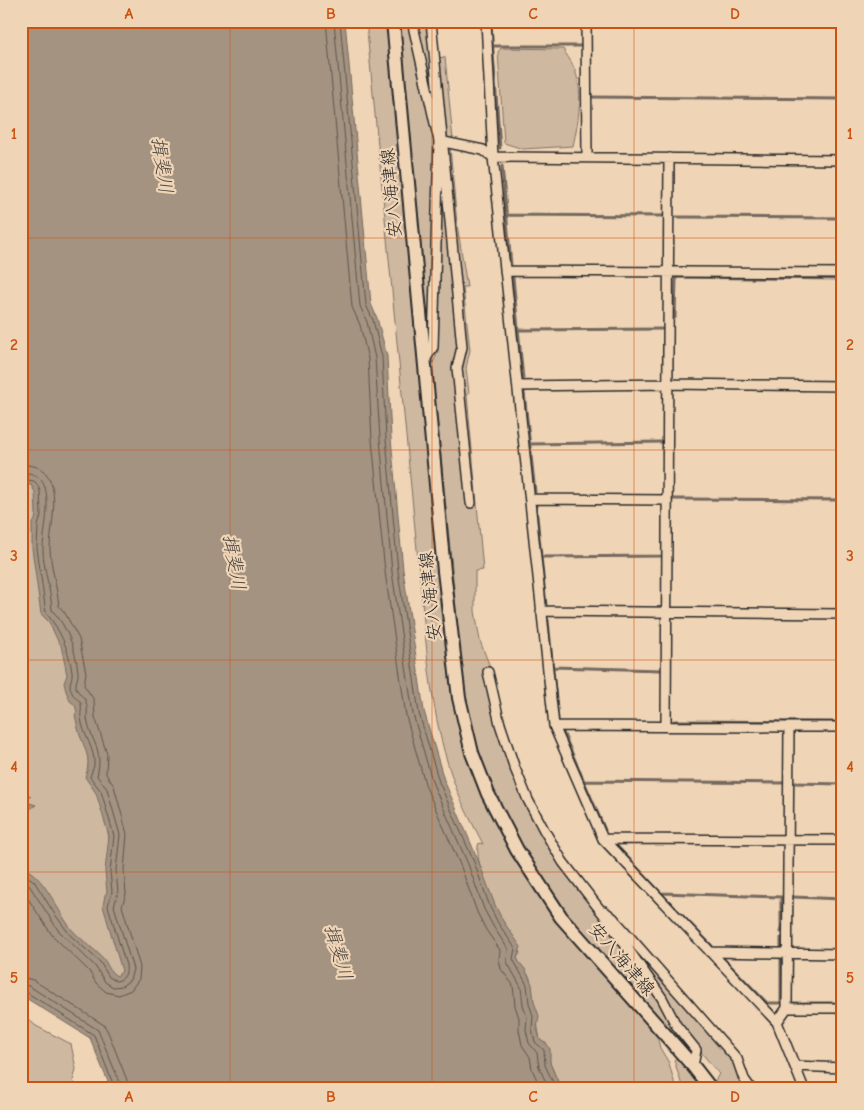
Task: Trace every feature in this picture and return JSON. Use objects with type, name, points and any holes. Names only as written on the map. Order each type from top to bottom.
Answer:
[{"type":"main road","name":"安八海津線","points":[[393,21],[444,571],[459,698],[472,753],[485,786],[517,850],[561,917],[693,1066],[711,1089]]},
{"type":"street","points":[[412,21],[441,142],[433,347],[425,360]]},
{"type":"street","points":[[431,21],[462,347],[457,368],[471,503]]},
{"type":"street","points":[[486,21],[493,157],[554,726],[603,839],[776,1022],[804,1089]]},
{"type":"street","points":[[586,21],[587,157]]},
{"type":"street","points":[[441,142],[483,150],[493,157],[843,160]]},
{"type":"street","points":[[666,726],[669,158]]},
{"type":"street","points":[[506,272],[843,273]]},
{"type":"street","points":[[518,386],[669,384],[843,386]]},
{"type":"street","points":[[530,499],[667,500]]},
{"type":"street","points":[[541,611],[843,614]]},
{"type":"street","points":[[488,672],[500,724],[528,800],[563,862],[608,920],[662,998],[676,1025],[696,1050],[693,1066]]},
{"type":"street","points":[[554,726],[843,727]]},
{"type":"street","points":[[776,1022],[787,1008],[789,727]]},
{"type":"street","points":[[603,839],[843,840]]},
{"type":"street","points":[[593,903],[614,918],[737,1059],[744,1079],[751,1089]]},
{"type":"street","points":[[710,952],[788,955],[843,954]]},
{"type":"street","points":[[787,1008],[843,1008]]},
{"type":"street","points":[[795,1066],[843,1068]]},
{"type":"shaded area","points":[[366,21],[388,21],[440,586],[479,787],[512,853],[555,919],[657,1036],[660,1048],[669,1063],[676,1089],[561,1089],[550,1063],[549,1055],[540,1040],[530,978],[517,958],[520,953],[515,940],[499,915],[490,895],[479,859],[479,843],[483,844],[449,769],[440,736],[427,653]]},
{"type":"shaded area","points":[[398,21],[408,21],[434,143],[431,343],[429,346]]},
{"type":"shaded area","points":[[414,21],[428,21],[439,124]]},
{"type":"shaded area","points":[[501,48],[563,49],[577,75],[579,85],[580,96],[577,127],[573,146],[523,149],[504,143],[498,52]]},
{"type":"shaded area","points":[[445,57],[453,140],[445,134],[438,58]]},
{"type":"shaded area","points":[[450,147],[457,224],[467,287],[463,287],[470,350],[466,368],[469,393],[467,395],[483,570],[475,571],[475,611],[480,641],[492,672],[497,727],[561,864],[659,999],[673,1026],[690,1051],[689,1054],[559,905],[505,817],[479,751],[464,690],[432,365],[438,352],[440,164],[442,164],[460,365],[446,150]]},
{"type":"shaded area","points":[[21,465],[38,476],[103,787],[124,987],[21,955]]},
{"type":"shaded area","points":[[614,923],[734,1061],[747,1089],[717,1089],[713,1084],[719,1074],[682,1029]]},
{"type":"shaded area","points":[[21,1013],[36,1026],[71,1044],[76,1069],[73,1081],[78,1089],[21,1089]]},
{"type":"shaded area","points":[[676,1058],[679,1059],[703,1089],[683,1089],[674,1060]]},
{"type":"water","name":"揖斐川","points":[[21,21],[345,21],[371,304],[377,318],[387,356],[391,438],[403,570],[424,711],[444,780],[495,905],[503,921],[521,947],[517,958],[532,984],[534,1002],[539,1016],[537,1028],[540,1040],[547,1044],[550,1049],[550,1063],[561,1089],[111,1089],[90,1038],[21,995],[21,867],[37,877],[74,932],[103,958],[112,972],[117,976],[122,971],[103,906],[107,892],[105,871],[109,836],[96,793],[85,777],[88,766],[87,757],[78,730],[75,705],[70,701],[64,683],[67,675],[61,645],[49,622],[41,614],[32,548],[32,525],[36,514],[35,492],[31,485],[21,484]]},
{"type":"water","points":[[21,792],[31,796],[23,801],[36,805],[22,814]]},
{"type":"waterway","points":[[491,25],[500,148]]},
{"type":"waterway","points":[[493,46],[581,46]]},
{"type":"waterway","points":[[590,97],[843,99]]},
{"type":"waterway","points":[[502,166],[511,265]]},
{"type":"waterway","points":[[506,215],[665,216]]},
{"type":"waterway","points":[[675,217],[843,218]]},
{"type":"waterway","points":[[675,318],[676,277],[843,279]]},
{"type":"waterway","points":[[513,278],[523,379]]},
{"type":"waterway","points":[[518,330],[665,329]]},
{"type":"waterway","points":[[524,392],[535,492]]},
{"type":"waterway","points":[[530,444],[662,442]]},
{"type":"waterway","points":[[673,499],[843,500]]},
{"type":"waterway","points":[[536,506],[546,606]]},
{"type":"waterway","points":[[541,557],[664,555]]},
{"type":"waterway","points":[[548,620],[558,719]]},
{"type":"waterway","points":[[552,667],[661,670]]},
{"type":"waterway","points":[[674,721],[843,722]]},
{"type":"waterway","points":[[562,730],[605,830]]},
{"type":"waterway","points":[[583,781],[785,783]]},
{"type":"waterway","points":[[794,783],[843,784]]},
{"type":"waterway","points":[[616,845],[674,907]]},
{"type":"waterway","points":[[661,893],[781,897],[781,932]]},
{"type":"waterway","points":[[793,897],[843,899]]},
{"type":"waterway","points":[[678,911],[712,946]]},
{"type":"waterway","points":[[781,938],[781,949]]},
{"type":"waterway","points":[[781,958],[781,1003]]},
{"type":"waterway","points":[[724,959],[767,1003],[782,1003]]},
{"type":"waterway","points":[[793,1003],[843,1003]]}]
